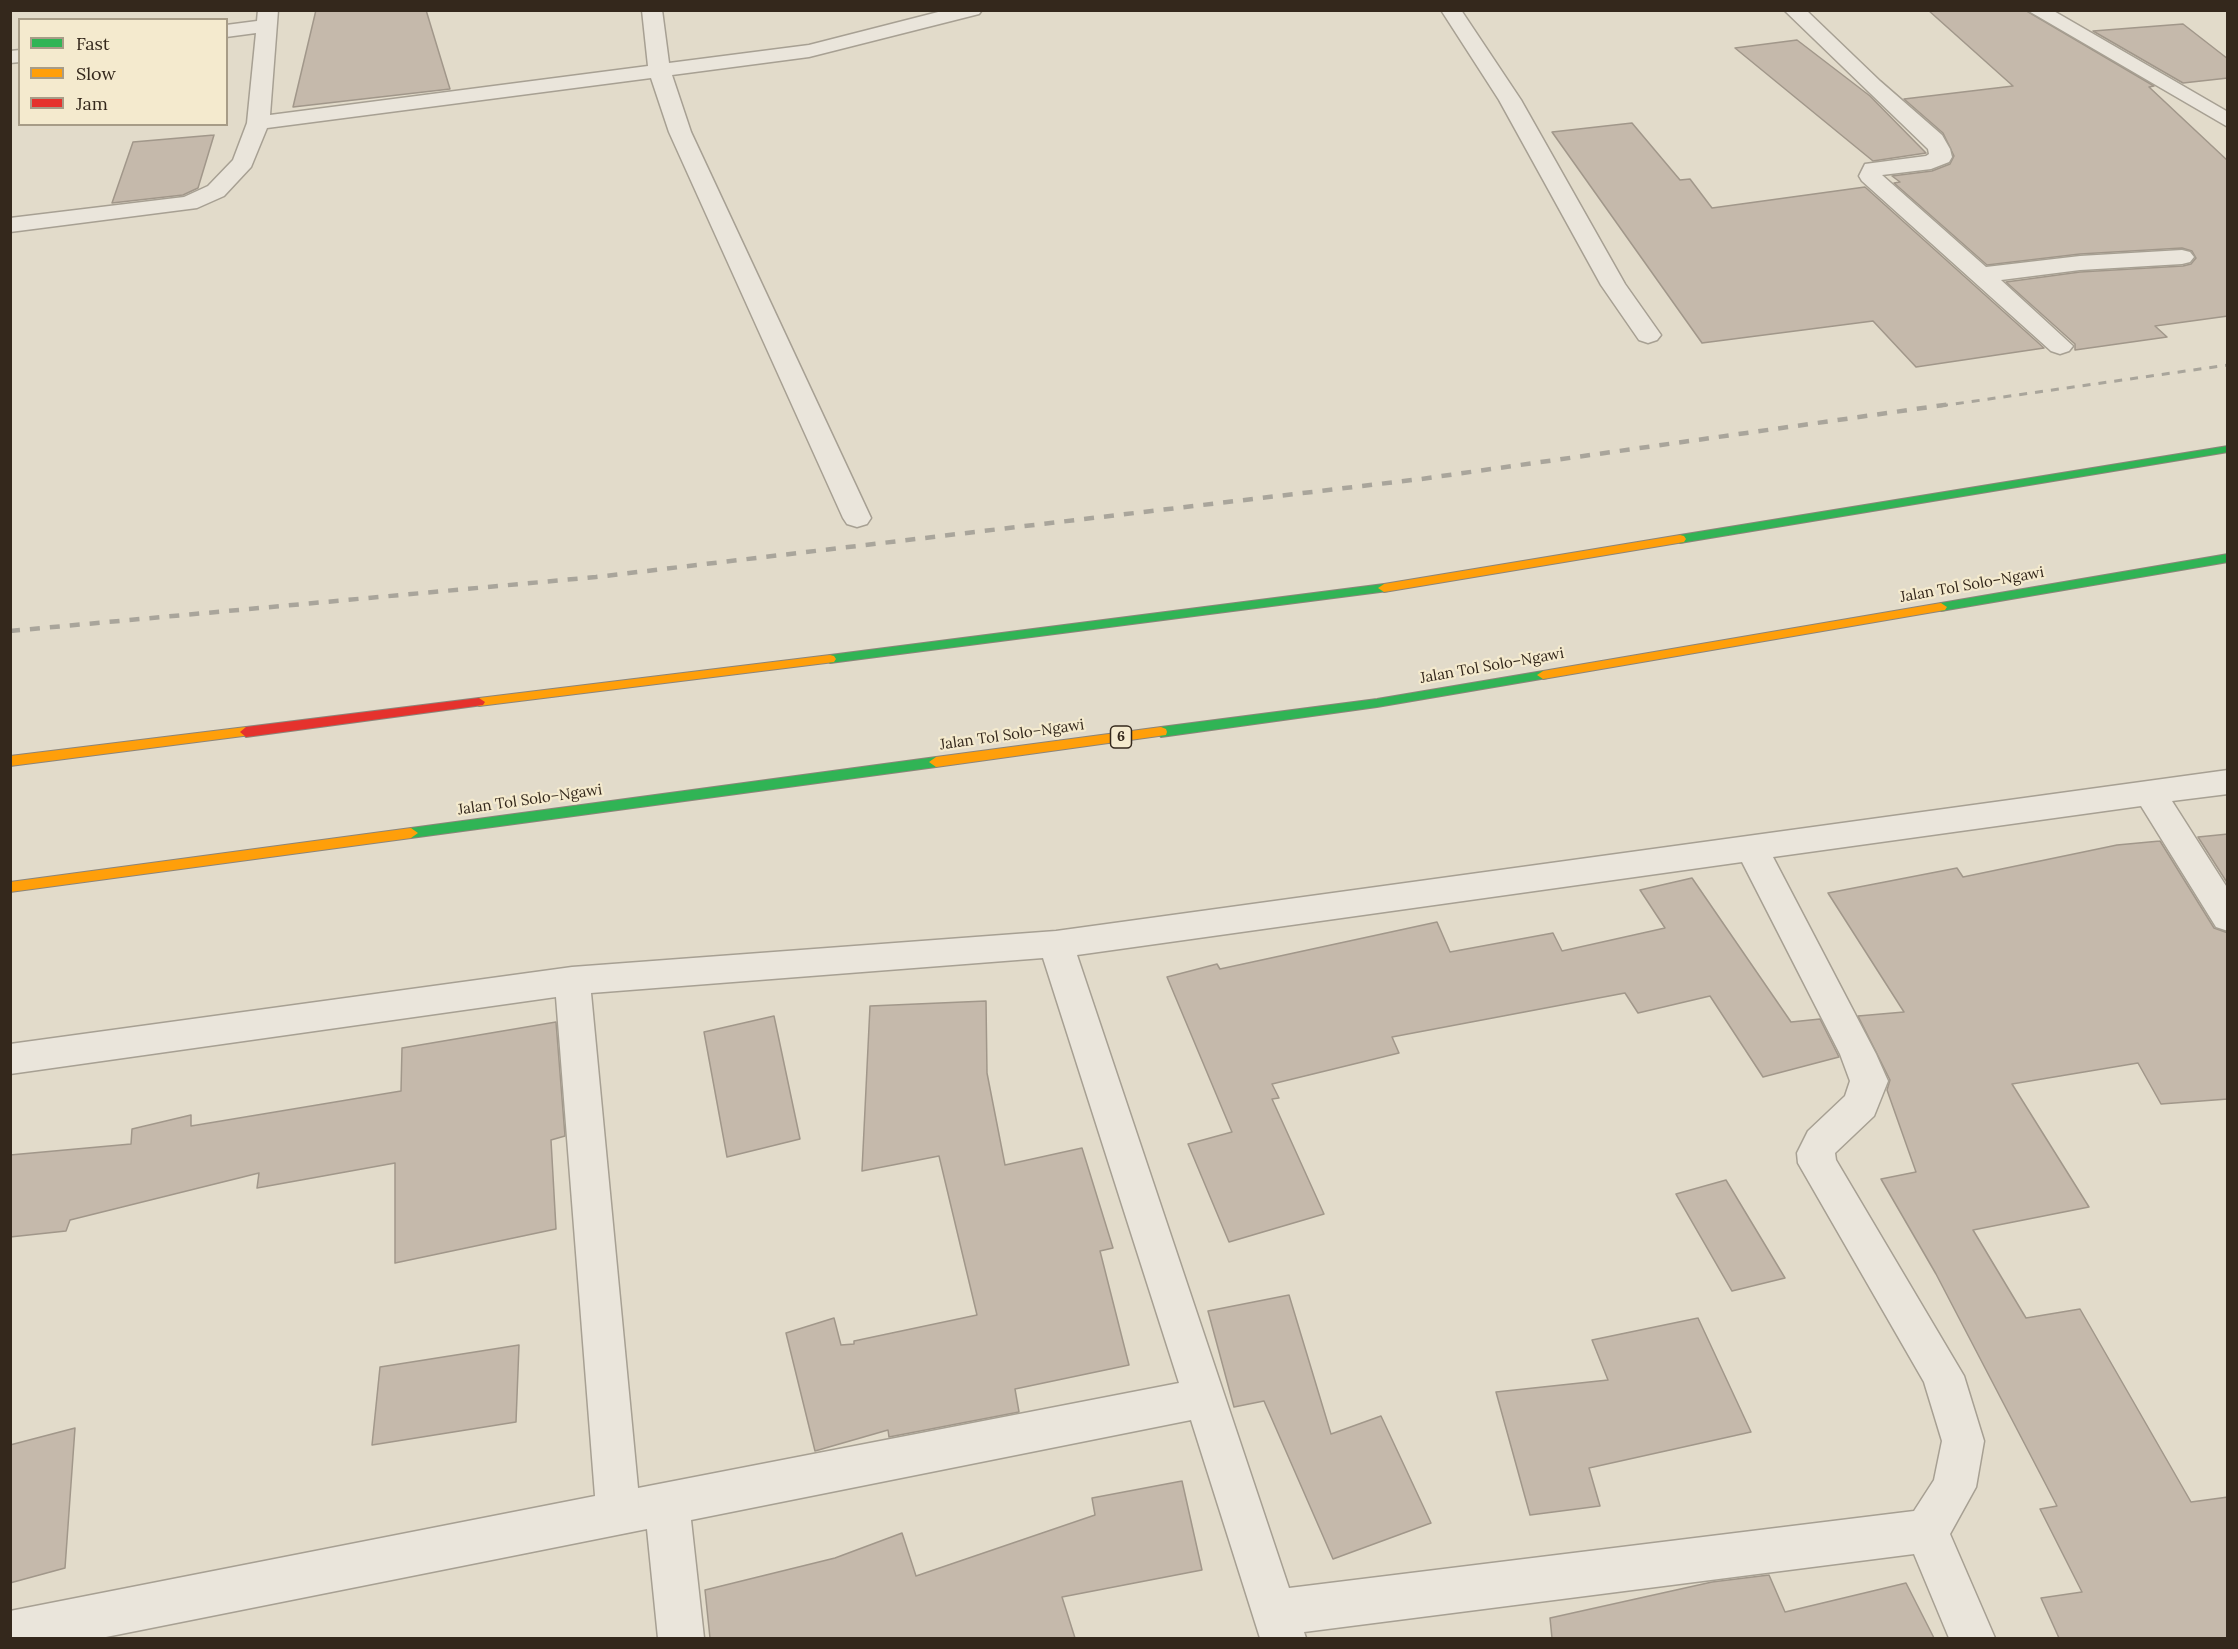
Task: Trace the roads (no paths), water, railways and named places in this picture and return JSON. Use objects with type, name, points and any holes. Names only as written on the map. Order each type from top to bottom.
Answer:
[{"type":"highway","points":[[10,762],[1355,593],[2228,449]]},
{"type":"highway","name":"Jalan Tol Solo–Ngawi","points":[[10,887],[1377,703],[2228,558]]},
{"type":"street","points":[[652,10],[659,69],[680,132],[857,518]]},
{"type":"street","points":[[258,123],[809,51],[972,10]]},
{"type":"street","points":[[1451,10],[1510,100],[1612,285],[1648,335]]},
{"type":"street","points":[[1794,10],[1872,87],[1935,140],[1941,157],[1931,162],[1873,169],[1869,176],[1983,275],[2060,346]]},
{"type":"street","points":[[2037,10],[2228,121]]},
{"type":"street","points":[[10,225],[189,203],[216,191],[243,162],[258,123],[267,18],[228,30]]},
{"type":"street","points":[[2204,107],[2228,104]]},
{"type":"street","points":[[1983,275],[2080,263],[2182,257]]},
{"type":"street","points":[[10,1059],[572,981],[1056,944],[1751,846],[2228,783]]},
{"type":"street","points":[[2149,792],[2228,918]]},
{"type":"street","points":[[1751,846],[1858,1054],[1869,1081],[1861,1105],[1821,1142],[1816,1153],[1817,1163],[1943,1376],[1963,1441],[1954,1487],[1926,1531]]},
{"type":"street","points":[[1056,944],[1279,1626],[1775,1548],[1926,1531]]},
{"type":"street","points":[[572,981],[618,1513]]},
{"type":"street","points":[[10,1634],[55,1632],[618,1513],[1204,1398]]},
{"type":"street","points":[[667,1504],[681,1638]]},
{"type":"street","points":[[1926,1531],[1972,1638]]},
{"type":"railway","points":[[1940,406],[2228,365]]},
{"type":"railway","points":[[10,631],[596,577],[1421,479],[1951,404]]}]
